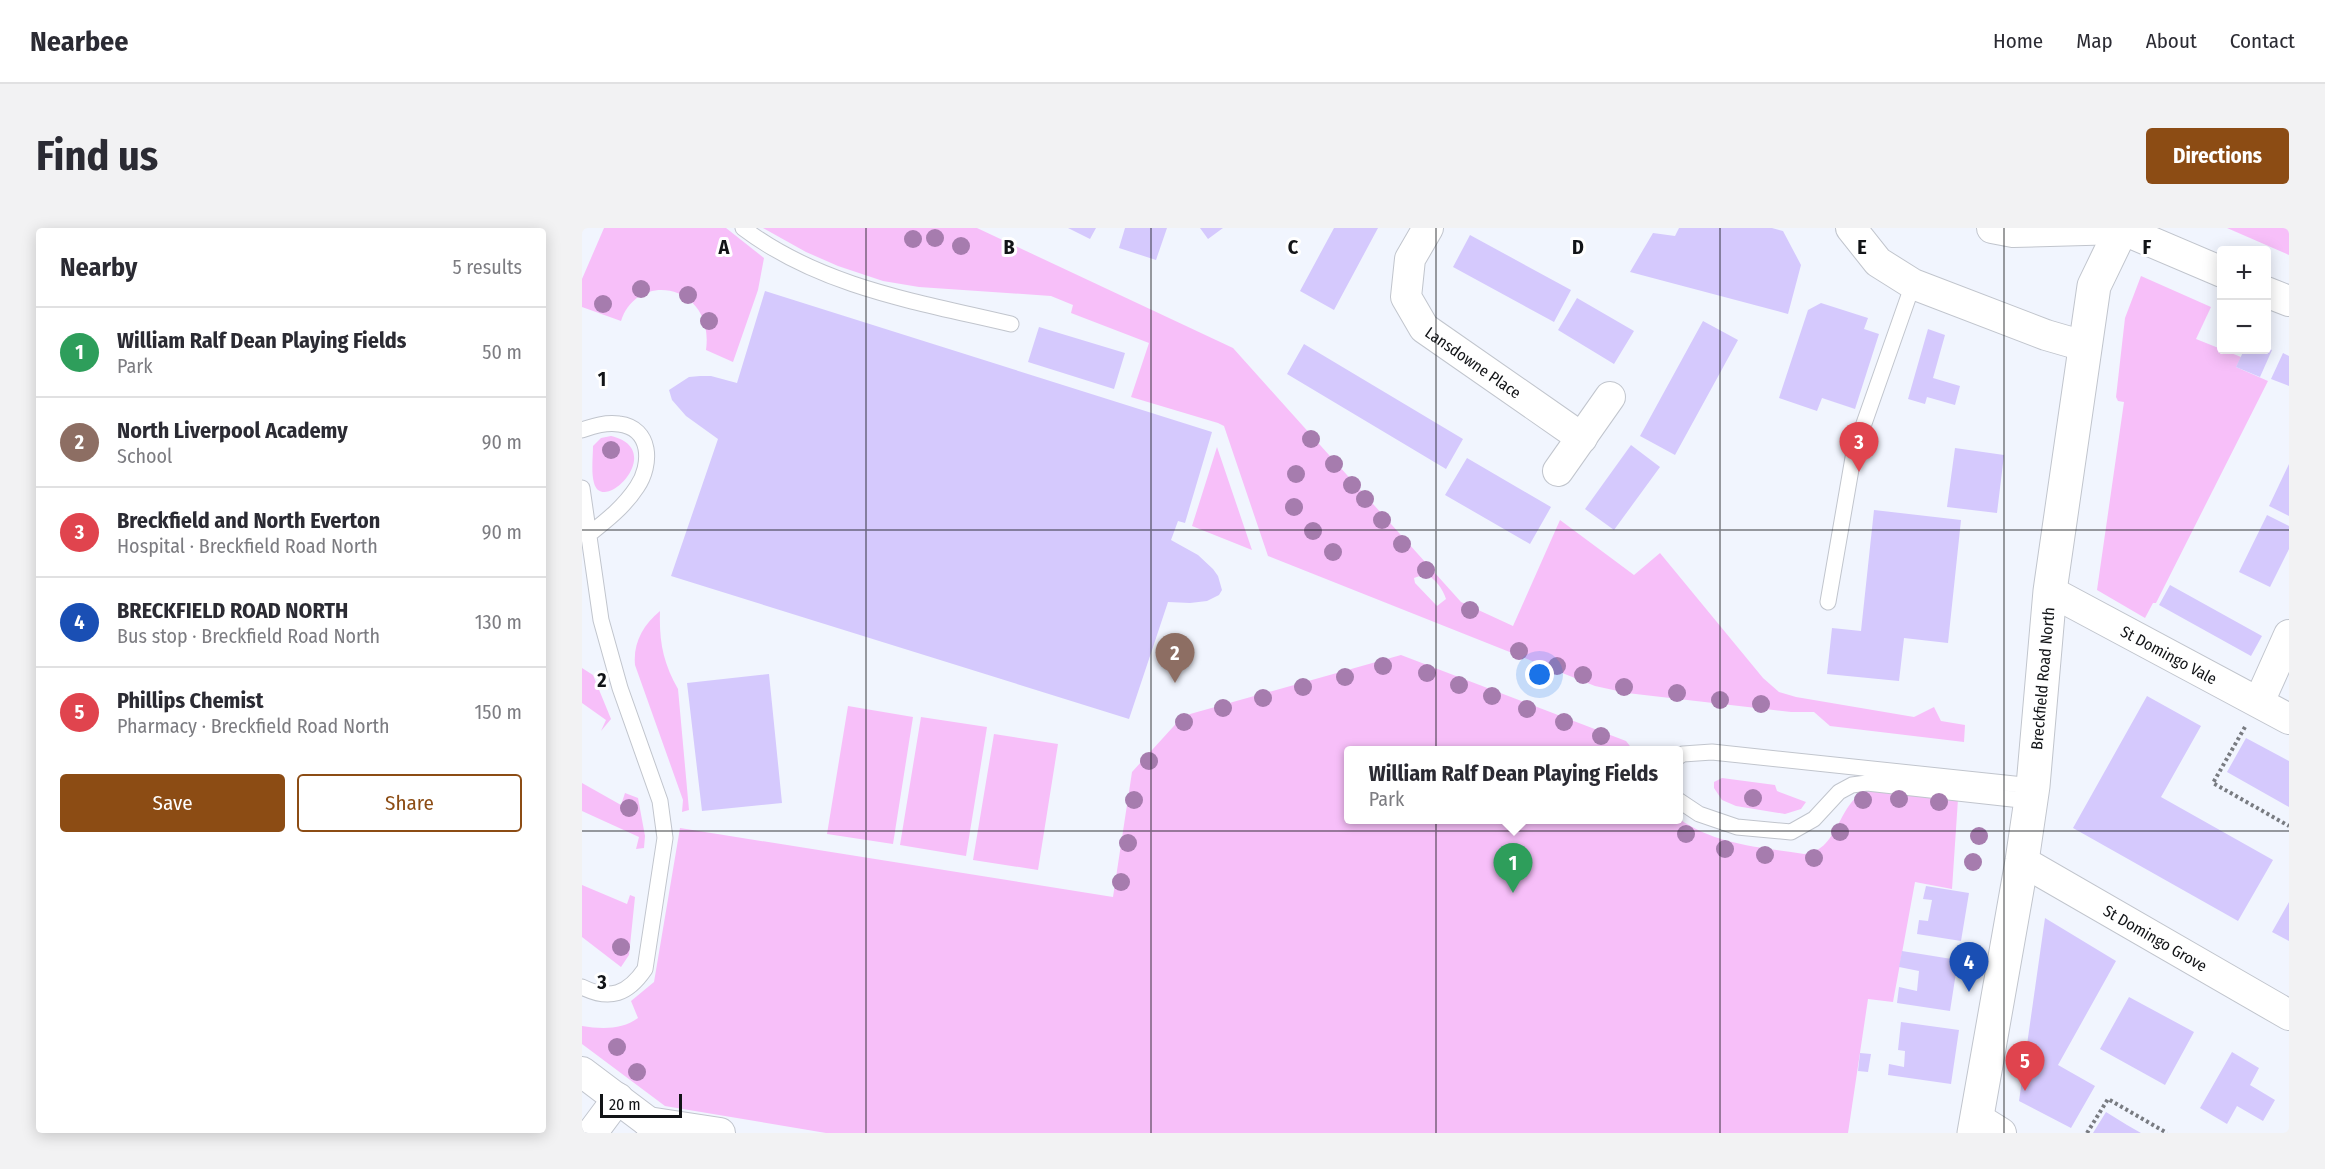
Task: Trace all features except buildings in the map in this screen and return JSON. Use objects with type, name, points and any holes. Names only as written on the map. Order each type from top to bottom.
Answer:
[{"type":"street","name":"Lansdowne Place","points":[[1428,228],[1410,259],[1406,297],[1424,328],[1582,438]]},
{"type":"street","points":[[1851,228],[1878,262],[1913,284],[2046,335],[2084,346]]},
{"type":"street","points":[[1992,228],[2013,232],[2122,228],[2217,270]]},
{"type":"street","name":"Breckfield Road North","points":[[1984,1128],[2031,793],[2050,591],[2084,346],[2094,286],[2122,228]]},
{"type":"street","points":[[2271,294],[2289,301]]},
{"type":"street","points":[[1558,471],[1610,397]]},
{"type":"street","name":"St Domingo Vale","points":[[2050,591],[2289,719]]},
{"type":"street","points":[[2259,702],[2289,635]]},
{"type":"street","name":"St Domingo Grove","points":[[2022,861],[2289,1015]]},
{"type":"street","points":[[582,1072],[656,1127],[720,1133]]},
{"type":"street","points":[[592,1133],[618,1098]]},
{"type":"lane","points":[[743,228],[781,254],[845,283],[1011,324]]},
{"type":"lane","points":[[1828,602],[1854,452],[1913,284]]},
{"type":"lane","points":[[582,430],[608,424],[628,426],[641,438],[648,456],[647,465],[638,486],[614,515],[588,536]]},
{"type":"lane","points":[[582,488],[601,620],[620,688],[660,801],[665,838],[645,969],[633,985],[617,993],[594,993],[582,987]]},
{"type":"lane","points":[[1683,754],[1712,752],[2031,793]]},
{"type":"lane","points":[[1683,803],[1699,814],[1737,826],[1791,832],[1814,819],[1839,792],[1852,785],[1867,783],[2031,793]]},
{"type":"path","points":[[2259,702],[2213,783],[2289,826]]},
{"type":"path","points":[[2087,1133],[2108,1099],[2167,1133]]},
{"type":"shaded area","points":[[604,228],[726,228],[764,258],[758,290],[733,362],[706,350],[706,328],[699,311],[688,299],[673,292],[658,290],[643,294],[630,305],[621,321],[582,307],[582,279]]},
{"type":"shaded area","points":[[763,228],[977,228],[1233,348],[1461,602],[1513,626],[1560,520],[1634,575],[1660,553],[1763,678],[1779,692],[1796,697],[1914,717],[1934,707],[1941,721],[1965,725],[1964,742],[1830,726],[1814,712],[1791,712],[1627,693],[1595,686],[1268,556],[1224,426],[1131,397],[1149,343],[1071,313],[1073,305],[1051,296],[919,287],[883,281],[838,266],[806,252]],"holes":[[[1425,574],[1432,578],[1443,591],[1446,599],[1437,606],[1415,583],[1414,578]]]},
{"type":"shaded area","points":[[2227,228],[2289,228],[2289,255]]},
{"type":"shaded area","points":[[2141,276],[2211,307],[2196,339],[2217,347],[2217,354],[2234,354],[2241,357],[2236,367],[2268,381],[2156,603],[2153,603],[2145,618],[2097,590],[2124,402],[2118,401],[2116,397],[2125,318]]},
{"type":"shaded area","points":[[611,436],[627,443],[634,453],[633,465],[627,477],[618,486],[608,491],[600,491],[593,479],[593,446],[601,438]]},
{"type":"shaded area","points":[[1217,447],[1252,550],[1192,526]]},
{"type":"shaded area","points":[[660,611],[663,652],[678,689],[689,810],[682,812],[683,800],[635,665],[640,635]]},
{"type":"shaded area","points":[[1401,655],[1626,741],[1630,746],[1344,746],[1344,824],[1683,824],[1683,821],[1707,834],[1738,844],[1804,854],[1816,851],[1826,843],[1853,801],[1862,793],[1874,789],[1958,799],[1952,889],[1915,882],[1893,1002],[1868,999],[1848,1133],[826,1133],[665,1106],[582,1044],[582,1026],[611,1028],[625,1025],[638,1018],[631,1001],[654,982],[680,828],[1113,897],[1132,772],[1183,716]]},
{"type":"shaded area","points":[[582,668],[593,675],[611,719],[601,731],[606,720],[582,703]]},
{"type":"shaded area","points":[[848,706],[913,717],[893,844],[827,834]]},
{"type":"shaded area","points":[[921,717],[987,727],[966,856],[900,845]]},
{"type":"shaded area","points":[[994,734],[1058,744],[1038,870],[973,860]]},
{"type":"shaded area","points":[[1722,778],[1775,785],[1777,791],[1806,802],[1801,809],[1785,814],[1736,806],[1722,800],[1714,788],[1714,782]]},
{"type":"shaded area","points":[[582,783],[621,805],[625,793],[638,798],[645,836],[644,848],[636,849],[639,837],[582,811]]},
{"type":"shaded area","points":[[582,885],[627,904],[630,895],[635,897],[629,955],[621,967],[582,937]]},
{"type":"place","name":"Breckfield and North Everton","points":[[1859,472]]},
{"type":"place","name":"North Liverpool Academy","points":[[1175,683]]},
{"type":"place","name":"William Ralf Dean Playing Fields","points":[[1513,893]]},
{"type":"place","name":"BRECKFIELD ROAD NORTH","points":[[1969,992]]},
{"type":"place","name":"Phillips Chemist","points":[[2025,1091]]}]
